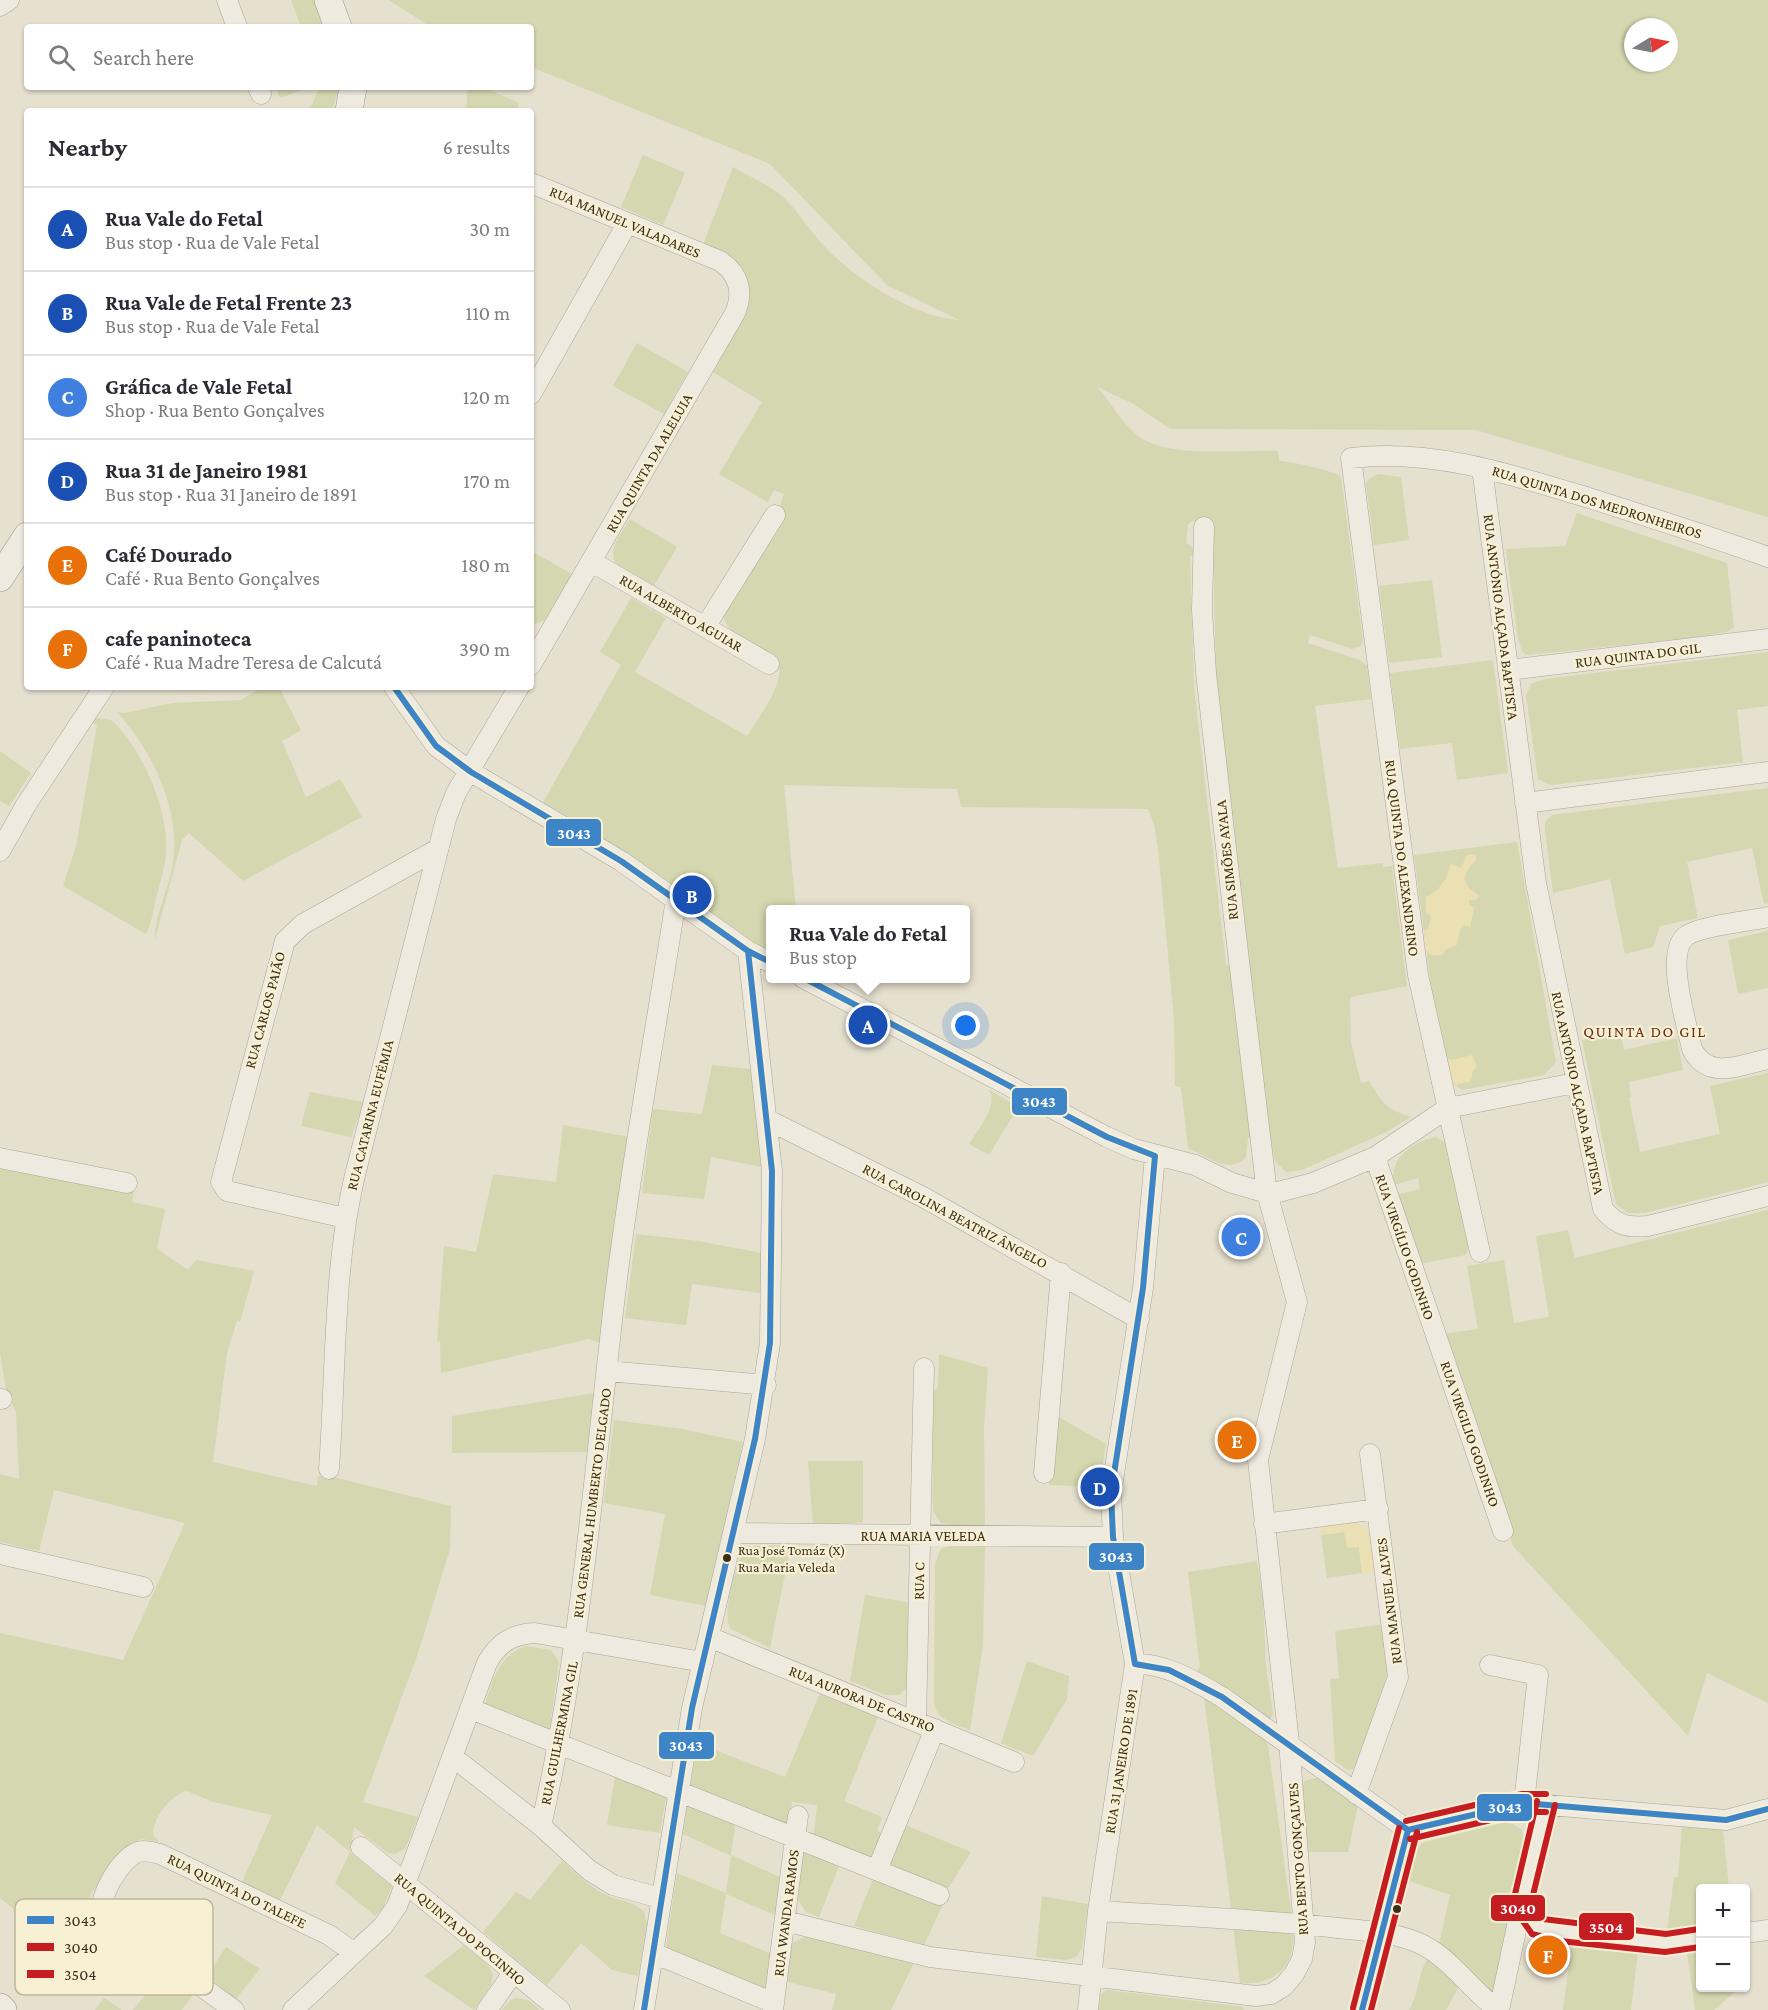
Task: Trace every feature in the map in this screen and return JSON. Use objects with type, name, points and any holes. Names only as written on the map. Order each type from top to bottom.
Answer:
[{"type":"street","points":[[0,6],[9,0]]},
{"type":"street","points":[[227,0],[236,24]]},
{"type":"street","points":[[328,0],[337,24]]},
{"type":"street","points":[[350,108],[352,90]]},
{"type":"street","name":"RUA MANUEL VALADARES","points":[[534,184],[720,261]]},
{"type":"street","points":[[534,389],[627,224]]},
{"type":"street","name":"RUA QUINTA DA ALELUIA","points":[[534,654],[592,562],[740,303],[740,292],[734,273],[720,261]]},
{"type":"street","name":"RUA QUINTA DOS MEDRONHEIROS","points":[[1351,458],[1398,455],[1482,468],[1694,530],[1768,557]]},
{"type":"street","name":"RUA QUINTA DO ALEXANDRINO","points":[[1351,458],[1418,975],[1480,1252]]},
{"type":"street","name":"RUA ANTÓNIO ALÇADA BAPTISTA","points":[[1482,468],[1536,883],[1575,1083],[1603,1209],[1613,1222],[1629,1227],[1647,1226],[1768,1196]]},
{"type":"street","points":[[705,627],[775,515]]},
{"type":"street","name":"RUA SIMÕES AYALA","points":[[1204,527],[1202,610],[1206,673],[1267,1192]]},
{"type":"street","points":[[0,578],[24,541]]},
{"type":"street","name":"RUA ALBERTO AGUIAR","points":[[592,562],[769,664]]},
{"type":"street","name":"RUA QUINTA DO GIL","points":[[1508,670],[1768,639]]},
{"type":"street","points":[[0,851],[26,805],[102,690]]},
{"type":"street","points":[[396,690],[436,746],[471,772],[621,861],[748,951],[766,960]]},
{"type":"street","points":[[471,772],[517,690]]},
{"type":"street","name":"RUA CATARINA EUFÉMIA","points":[[329,1469],[345,1218],[438,849],[456,793],[471,772]]},
{"type":"street","points":[[1525,803],[1768,772]]},
{"type":"street","name":"RUA CARLOS PAIÃO","points":[[345,1218],[227,1191],[221,1182],[285,941],[303,924],[438,849]]},
{"type":"street","name":"RUA GENERAL HUMBERTO DELGADO","points":[[293,2010],[382,1926],[397,1906],[487,1663],[494,1650],[502,1642],[523,1634],[577,1639],[616,1292],[676,899]]},
{"type":"street","points":[[1768,917],[1698,931],[1685,937],[1676,950],[1675,966],[1692,1049],[1698,1061],[1708,1067],[1722,1069],[1768,1059]]},
{"type":"street","points":[[644,2010],[677,1791],[703,1662],[766,1385],[771,1343],[773,1223],[768,1120],[748,951]]},
{"type":"street","points":[[813,983],[1107,1137],[1155,1156],[1175,1158],[1232,1183],[1267,1192],[1295,1189],[1375,1157],[1448,1108],[1575,1083]]},
{"type":"street","name":"RUA CAROLINA BEATRIZ ÂNGELO","points":[[768,1120],[847,1158],[1060,1273],[1139,1319]]},
{"type":"street","name":"RUA 31 JANEIRO DE 1891","points":[[1088,2010],[1098,1911],[1135,1664],[1113,1537],[1111,1505],[1114,1470],[1139,1319],[1155,1156]]},
{"type":"street","name":"RUA VIRGÍLIO GODINHO","points":[[1375,1157],[1436,1337]]},
{"type":"street","points":[[0,1158],[127,1183]]},
{"type":"street","name":"RUA BENTO GONÇALVES","points":[[785,1921],[930,1957],[1256,1996],[1271,1994],[1289,1980],[1302,1959],[1304,1924],[1289,1742],[1258,1460],[1297,1302],[1267,1192]]},
{"type":"street","points":[[1044,1473],[1060,1273]]},
{"type":"street","name":"RUA VIRGILIO GODINHO","points":[[1436,1337],[1503,1532]]},
{"type":"street","name":"RUA C","points":[[916,1721],[924,1368]]},
{"type":"street","points":[[607,1371],[766,1385]]},
{"type":"street","name":"RUA MANUEL ALVES","points":[[1356,1794],[1398,1677],[1370,1454]]},
{"type":"street","points":[[1264,1524],[1378,1509]]},
{"type":"street","name":"RUA MARIA VELEDA","points":[[734,1533],[1113,1537]]},
{"type":"street","points":[[0,1554],[143,1587]]},
{"type":"street","name":"RUA AURORA DE CASTRO","points":[[709,1637],[1014,1762]]},
{"type":"street","points":[[577,1639],[703,1662]]},
{"type":"street","name":"RUA GUILHERMINA GIL","points":[[541,1826],[560,1743],[577,1639]]},
{"type":"street","points":[[1135,1664],[1157,1666],[1198,1683],[1289,1742],[1356,1794],[1408,1830],[1524,1803],[1726,1820],[1768,1809]]},
{"type":"street","points":[[1490,1665],[1538,1675],[1524,1803]]},
{"type":"street","points":[[471,1708],[939,1895]]},
{"type":"street","points":[[877,1870],[935,1729]]},
{"type":"street","points":[[453,1757],[541,1826],[590,1870],[613,1885],[660,1898]]},
{"type":"street","points":[[1098,1911],[1304,1924],[1400,1936],[1424,1945],[1445,1961],[1480,1996],[1498,2010],[1545,1803]]},
{"type":"street","name":"RUA WANDA RAMOS","points":[[774,2006],[798,1816]]},
{"type":"street","points":[[1363,2010],[1408,1830]]},
{"type":"street","name":"RUA QUINTA DO POCINHO","points":[[361,1846],[560,2010]]},
{"type":"street","name":"RUA QUINTA DO TALEFE","points":[[102,1899],[107,1887],[135,1853],[142,1851],[160,1854],[329,1935],[354,1953]]},
{"type":"street","points":[[1524,1895],[1528,1914],[1538,1927],[1561,1932],[1666,1943],[1696,1939]]},
{"type":"street","points":[[1750,1932],[1768,1930]]},
{"type":"street","points":[[653,1953],[774,2006]]},
{"type":"street","points":[[487,2010],[513,1973]]},
{"type":"street","name":"RUA QUINTA DO TALEFE","points":[[213,1995],[234,2010]]},
{"type":"green space","points":[[291,0],[314,0],[323,24],[300,24]]},
{"type":"green space","points":[[389,0],[1768,0],[1768,517],[1476,430],[1170,429],[1132,403],[1097,387],[1130,429],[1149,442],[1184,450],[1278,451],[1279,461],[1322,469],[1341,477],[1363,641],[1361,646],[1352,649],[1310,635],[1308,643],[1360,660],[1367,666],[1371,699],[1315,706],[1338,868],[1383,863],[1383,867],[1392,866],[1407,986],[1350,997],[1351,1042],[1361,1083],[1369,1081],[1386,1104],[1411,1117],[1386,1132],[1302,1170],[1286,1172],[1275,1161],[1269,1136],[1216,675],[1213,530],[1205,521],[1192,521],[1188,524],[1186,543],[1195,549],[1197,556],[1190,556],[1194,687],[1226,965],[1232,965],[1252,1137],[1248,1138],[1246,1157],[1232,1165],[1217,1162],[1188,1148],[1181,1087],[1175,1086],[1174,1019],[1158,848],[1154,824],[1148,809],[961,807],[957,789],[784,785],[796,905],[766,905],[766,951],[542,804],[621,665],[600,652],[631,598],[666,618],[635,672],[747,736],[771,698],[779,678],[777,658],[738,637],[723,616],[781,523],[780,506],[784,494],[774,490],[768,502],[719,474],[762,402],[711,371],[741,319],[748,290],[746,277],[739,266],[703,245],[733,167],[781,195],[826,248],[869,284],[906,305],[942,318],[959,320],[887,285],[770,164],[534,68],[534,24],[426,24]]},
{"type":"green space","points":[[277,90],[302,90],[280,98]]},
{"type":"green space","points":[[319,90],[338,90],[333,108],[310,108]]},
{"type":"green space","points":[[468,90],[489,90],[519,103],[517,108],[466,108]]},
{"type":"green space","points":[[643,155],[685,173],[663,225],[621,207]]},
{"type":"green space","points":[[637,343],[688,372],[664,414],[613,386]]},
{"type":"green space","points":[[1378,474],[1401,477],[1409,540],[1374,545],[1366,484],[1369,479]]},
{"type":"green space","points":[[1577,513],[1727,563],[1734,627],[1727,632],[1691,638],[1526,655],[1518,639],[1506,549],[1565,546]]},
{"type":"green space","points":[[630,519],[677,547],[654,586],[616,564],[614,547]]},
{"type":"green space","points":[[534,553],[572,574],[545,620],[535,624]]},
{"type":"green space","points":[[1432,580],[1442,657],[1389,663],[1379,586]]},
{"type":"green space","points":[[1768,652],[1768,706],[1737,710],[1743,762],[1551,785],[1538,779],[1526,696],[1531,684],[1545,679]]},
{"type":"green space","points":[[1493,660],[1508,773],[1457,780],[1452,743],[1400,749],[1390,673]]},
{"type":"green space","points":[[258,690],[281,690],[301,730],[282,741],[306,797],[340,779],[362,817],[243,881],[189,833],[182,840],[155,939],[157,922],[172,868],[173,826],[169,805],[153,764],[117,712],[124,713],[173,703],[241,700]]},
{"type":"green space","points":[[96,718],[111,720],[133,745],[150,779],[162,815],[165,833],[165,861],[146,934],[63,886],[76,846],[97,725],[91,722]]},
{"type":"green space","points":[[0,751],[31,773],[9,806],[0,801]]},
{"type":"green space","points":[[1768,788],[1768,903],[1764,904],[1752,848],[1687,862],[1698,918],[1660,926],[1653,947],[1625,954],[1610,879],[1553,893],[1545,831],[1545,822],[1552,815]]},
{"type":"green space","points":[[1517,842],[1556,1062],[1544,1075],[1462,1090],[1453,1084],[1450,1078],[1430,980],[1414,855]]},
{"type":"green space","points":[[1768,931],[1768,988],[1738,994],[1728,940]]},
{"type":"green space","points":[[1620,1033],[1624,1050],[1677,1038],[1683,1070],[1629,1082],[1631,1097],[1629,1098],[1640,1152],[1720,1134],[1710,1086],[1768,1073],[1768,1182],[1644,1213],[1628,1213],[1616,1204],[1582,1040]]},
{"type":"green space","points":[[712,1065],[751,1069],[762,1167],[711,1157],[704,1199],[642,1193],[653,1109],[702,1114]]},
{"type":"green space","points":[[988,1089],[1021,1109],[1010,1120],[989,1155],[969,1144],[990,1109],[992,1101]]},
{"type":"green space","points":[[310,1092],[364,1102],[351,1137],[301,1126]]},
{"type":"green space","points":[[563,1125],[630,1137],[614,1223],[600,1343],[589,1339],[441,1373],[440,1342],[437,1341],[444,1246],[476,1252],[493,1174],[556,1182]]},
{"type":"green space","points":[[1436,1137],[1446,1143],[1449,1149],[1469,1249],[1465,1255],[1420,1264],[1397,1195],[1420,1189],[1418,1178],[1394,1185],[1393,1175],[1404,1153],[1427,1139]]},
{"type":"green space","points":[[0,1169],[134,1191],[132,1202],[165,1209],[157,1249],[188,1270],[196,1260],[254,1271],[240,1322],[237,1321],[227,1353],[213,1462],[317,1486],[318,1476],[337,1478],[451,1506],[450,1549],[418,1653],[363,1802],[418,1817],[405,1849],[395,1854],[388,1853],[354,1827],[350,1852],[317,1825],[280,1900],[242,1882],[272,1815],[213,1802],[187,1791],[169,1802],[159,1815],[153,1835],[159,1842],[142,1839],[129,1846],[91,1893],[90,1899],[15,1899],[15,1910],[0,1898],[0,1633],[123,1660],[185,1523],[54,1490],[39,1551],[0,1542],[0,1474],[19,1479],[16,1412],[6,1390],[0,1353]]},
{"type":"green space","points":[[1768,1210],[1768,1703],[1707,1673],[1688,1736],[1513,1546],[1498,1492],[1444,1334],[1478,1329],[1467,1266],[1504,1260],[1514,1323],[1549,1317],[1536,1236],[1568,1230],[1575,1258]]},
{"type":"green space","points":[[636,1234],[698,1241],[762,1253],[761,1293],[692,1284],[686,1325],[625,1318]]},
{"type":"green space","points":[[939,1354],[988,1368],[984,1429],[985,1526],[941,1523],[933,1511],[932,1391],[938,1388]]},
{"type":"green space","points":[[594,1393],[587,1452],[452,1453],[452,1416]]},
{"type":"green space","points":[[1055,1415],[1106,1444],[1099,1487],[1049,1485]]},
{"type":"green space","points":[[614,1420],[682,1429],[743,1442],[706,1606],[650,1595],[665,1514],[604,1503]]},
{"type":"green space","points":[[808,1461],[863,1461],[863,1522],[813,1526]]},
{"type":"green space","points":[[1345,1532],[1359,1547],[1362,1573],[1327,1578],[1321,1535]]},
{"type":"green space","points":[[955,1544],[985,1545],[983,1645],[970,1730],[943,1718],[934,1703],[935,1563],[941,1549]]},
{"type":"green space","points":[[791,1545],[770,1648],[731,1629],[728,1623],[730,1591],[743,1553],[755,1546]]},
{"type":"green space","points":[[1257,1561],[1263,1601],[1266,1666],[1273,1714],[1270,1719],[1195,1673],[1200,1668],[1188,1572]]},
{"type":"green space","points":[[865,1595],[911,1603],[909,1685],[899,1695],[885,1695],[850,1681]]},
{"type":"green space","points":[[1384,1624],[1387,1680],[1367,1745],[1354,1769],[1348,1770],[1335,1761],[1330,1679],[1339,1678],[1335,1631]]},
{"type":"green space","points":[[526,1646],[551,1650],[559,1662],[549,1734],[483,1709],[493,1680],[502,1663],[516,1650]]},
{"type":"green space","points":[[1027,1661],[1069,1676],[1067,1699],[1033,1756],[1001,1743]]},
{"type":"green space","points":[[820,1693],[878,1717],[844,1801],[882,1817],[877,1831],[887,1835],[874,1864],[809,1834],[814,1833],[817,1805],[792,1802],[788,1831],[690,1791],[697,1743],[785,1777]]},
{"type":"green space","points":[[1204,1697],[1260,1736],[1268,1745],[1292,1919],[1232,1916]]},
{"type":"green space","points":[[616,1771],[667,1791],[660,1833],[607,1825]]},
{"type":"green space","points":[[1320,1778],[1358,1804],[1348,1852],[1305,1852],[1301,1789],[1305,1781]]},
{"type":"green space","points":[[688,1800],[736,1819],[731,1855],[782,1878],[777,1916],[726,1894],[720,1933],[772,1954],[767,1994],[665,1953],[677,1873],[726,1893],[731,1856],[683,1834]]},
{"type":"green space","points":[[1502,1823],[1513,1824],[1522,1830],[1525,1847],[1491,1998],[1438,1949],[1450,1895],[1406,1880],[1412,1855],[1422,1843]]},
{"type":"green space","points":[[905,1825],[971,1852],[945,1893],[883,1867]]},
{"type":"green space","points":[[1682,1827],[1723,1829],[1729,1884],[1696,1884],[1696,1927],[1667,1931],[1674,1877],[1678,1877]]},
{"type":"green space","points":[[803,1846],[841,1861],[819,1917],[806,1912],[798,1900]]},
{"type":"green space","points":[[350,1852],[392,1886],[383,1908],[375,1916],[335,1883]]},
{"type":"green space","points":[[562,1861],[598,1891],[644,1912],[647,1924],[638,1976],[612,1970],[581,1943],[547,1985],[483,1932],[516,1892],[530,1900]]},
{"type":"green space","points":[[875,1874],[944,1902],[924,1945],[854,1926]]},
{"type":"green space","points":[[1042,1896],[1088,1904],[1082,1948],[1076,1957],[1066,1960],[1036,1957]]},
{"type":"green space","points":[[1233,1924],[1293,1928],[1291,1952],[1282,1970],[1264,1981],[1240,1983]]},
{"type":"green space","points":[[806,1936],[912,1961],[913,1965],[891,2010],[832,2010],[836,1994],[784,1981],[791,1944]]},
{"type":"green space","points":[[1572,1943],[1638,1951],[1631,2010],[1563,2010]]},
{"type":"green space","points":[[464,1945],[487,1964],[493,1974],[491,1985],[474,2010],[424,1976]]},
{"type":"green space","points":[[226,1947],[260,1969],[236,1999],[213,1981],[213,1967]]},
{"type":"green space","points":[[1696,1951],[1696,1992],[1734,1992],[1714,2010],[1695,2010],[1687,1952]]},
{"type":"green space","points":[[1430,1956],[1461,1983],[1446,2010],[1409,2010],[1413,2004],[1423,1969]]},
{"type":"green space","points":[[1107,1990],[1243,2007],[1244,2010],[1099,2010],[1101,1994]]},
{"type":"green space","points":[[145,1995],[192,1995],[182,2010],[133,2010]]},
{"type":"green space","points":[[104,1998],[122,2010],[95,2010]]},
{"type":"green space","points":[[516,1998],[528,2000],[540,2010],[502,2010]]},
{"type":"sand","points":[[1467,855],[1476,855],[1476,861],[1470,866],[1464,878],[1468,887],[1479,896],[1476,900],[1469,900],[1469,904],[1474,908],[1470,927],[1464,926],[1460,930],[1457,945],[1445,950],[1443,955],[1432,956],[1426,950],[1424,931],[1428,929],[1431,916],[1426,913],[1426,897],[1437,890],[1446,878],[1451,864],[1461,868]]},
{"type":"sand","points":[[1472,1055],[1477,1066],[1472,1073],[1472,1078],[1469,1082],[1457,1084],[1457,1088],[1450,1078],[1446,1057],[1451,1060]]},
{"type":"sand","points":[[1350,1522],[1359,1524],[1369,1534],[1374,1548],[1377,1572],[1362,1573],[1359,1547],[1347,1548],[1344,1532],[1321,1535],[1320,1526]]},
{"type":"transit line","name":"3043","points":[[396,690],[436,746],[471,772],[621,861],[748,951],[766,960]]},
{"type":"transit line","name":"3043","points":[[644,2010],[692,1708],[755,1439],[770,1343],[772,1171],[748,951]]},
{"type":"transit line","name":"3043","points":[[814,983],[1107,1137],[1155,1156],[1143,1288],[1111,1493],[1113,1537],[1135,1664],[1169,1670],[1222,1697],[1408,1830],[1524,1803],[1726,1820],[1768,1809]]},
{"type":"transit line","name":"3504","points":[[1406,1821],[1522,1794],[1546,1794]]},
{"type":"transit line","name":"3040","points":[[1537,1801],[1515,1894],[1520,1917],[1532,1934],[1560,1941],[1665,1952],[1696,1948]]},
{"type":"transit line","name":"3504","points":[[1555,1805],[1533,1895],[1536,1910],[1543,1919],[1666,1934],[1696,1929]]},
{"type":"transit line","name":"3040","points":[[1410,1839],[1525,1812],[1546,1812]]},
{"type":"transit line","name":"3504","points":[[1353,2008],[1399,1828]]},
{"type":"transit line","name":"3043","points":[[1362,2010],[1408,1830]]},
{"type":"transit line","name":"3040","points":[[1371,2010],[1417,1832]]},
{"type":"place","name":"Rua Vale de Fetal Frente 23","points":[[692,895]]},
{"type":"place","name":"Rua Vale do Fetal","points":[[868,1025]]},
{"type":"place","name":"Gráfica de Vale Fetal","points":[[1241,1237]]},
{"type":"place","name":"Café Dourado","points":[[1237,1440]]},
{"type":"place","name":"Rua 31 de Janeiro 1981","points":[[1100,1487]]},
{"type":"place","name":"Rua José Tomáz (X) Rua Maria Veleda","points":[[727,1558]]},
{"type":"place","name":"cafe paninoteca","points":[[1548,1955]]},
{"type":"district","name":"QUINTA DO GIL","points":[[1645,1031]]}]
